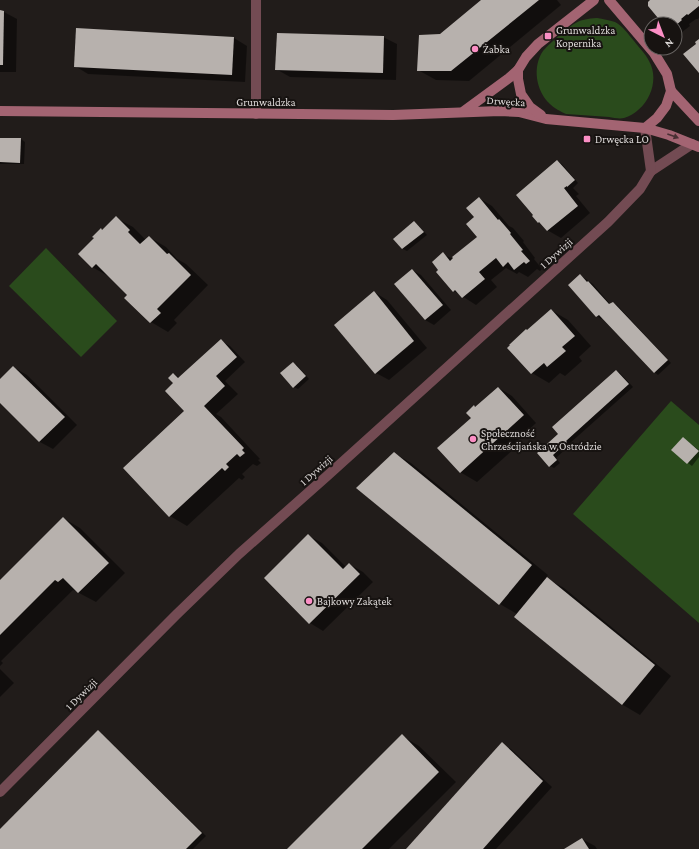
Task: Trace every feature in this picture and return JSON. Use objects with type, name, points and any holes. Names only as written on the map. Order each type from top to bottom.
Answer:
[{"type":"street","points":[[256,0],[256,114]]},
{"type":"street","points":[[464,111],[509,78],[518,70],[526,57],[538,44],[594,0]]},
{"type":"street","points":[[609,0],[654,53],[667,74],[671,91],[699,121]]},
{"type":"street","points":[[518,70],[521,94],[530,108],[546,119]]},
{"type":"street","points":[[645,128],[657,118],[666,106],[671,91]]},
{"type":"street","name":"Grunwaldzka","points":[[0,111],[393,115],[464,111]]},
{"type":"street","name":"Drwęcka","points":[[464,111],[519,112],[546,119],[645,128]]},
{"type":"street","points":[[645,128],[696,145]]},
{"type":"street","points":[[645,128],[651,171]]},
{"type":"street","name":"1 Dywizji","points":[[0,792],[176,614],[239,554],[608,222],[640,189],[651,171],[696,145]]},
{"type":"green space","points":[[597,18],[615,22],[623,28],[643,52],[643,56],[646,56],[649,61],[653,78],[650,95],[639,109],[624,118],[566,114],[550,104],[541,92],[537,79],[537,64],[543,51],[549,44],[574,24],[585,19]]},
{"type":"green space","points":[[46,248],[117,321],[81,357],[9,286]]},
{"type":"green space","points":[[671,401],[699,425],[699,623],[573,514]]},
{"type":"building","points":[[481,0],[539,0],[451,71],[417,71],[419,35],[440,34]]},
{"type":"building","points":[[650,0],[698,0],[699,6],[683,17],[683,16],[656,16],[648,6],[648,2]]},
{"type":"building","points":[[0,10],[4,11],[3,65],[0,65]]},
{"type":"building","points":[[76,28],[234,37],[232,75],[74,67]]},
{"type":"building","points":[[277,33],[384,36],[383,73],[275,70]]},
{"type":"building","points":[[699,39],[699,73],[683,54],[696,44],[695,42]]},
{"type":"building","points":[[0,138],[21,138],[20,163],[0,162]]},
{"type":"building","points":[[557,160],[575,180],[564,188],[578,206],[547,231],[539,222],[538,223],[516,195]]},
{"type":"building","points":[[479,197],[511,233],[510,234],[523,250],[521,251],[530,261],[526,264],[524,262],[514,270],[508,262],[503,267],[496,258],[479,272],[485,279],[462,298],[455,290],[453,292],[436,272],[438,270],[432,262],[443,252],[450,261],[453,258],[452,257],[477,237],[466,224],[474,217],[466,208]]},
{"type":"building","points":[[116,216],[130,230],[128,232],[140,244],[149,236],[191,275],[157,309],[161,313],[150,323],[124,298],[127,295],[96,264],[92,268],[78,254],[94,238],[92,237],[101,228],[102,230]]},
{"type":"building","points":[[414,221],[424,232],[402,249],[393,239]]},
{"type":"building","points":[[412,269],[443,305],[425,320],[394,284]]},
{"type":"building","points":[[580,274],[609,304],[613,302],[668,360],[654,373],[599,315],[596,317],[568,285]]},
{"type":"building","points":[[374,291],[414,341],[375,374],[334,325]]},
{"type":"building","points":[[551,309],[575,336],[562,347],[566,351],[547,367],[544,363],[531,374],[507,348],[526,329],[527,330]]},
{"type":"building","points":[[221,339],[237,357],[216,376],[225,386],[204,406],[244,448],[242,450],[245,453],[240,457],[237,454],[226,464],[229,467],[225,471],[222,468],[169,517],[123,468],[184,411],[165,391],[173,383],[168,378],[173,373],[178,378]]},
{"type":"building","points":[[293,362],[306,376],[293,388],[280,373]]},
{"type":"building","points":[[13,366],[65,417],[39,442],[0,403],[0,379]]},
{"type":"building","points":[[616,370],[629,384],[566,441],[567,442],[553,455],[557,460],[549,467],[537,453],[558,434],[552,427]]},
{"type":"building","name":"Społeczność Chrześcijańska w Ostródzie","points":[[498,387],[524,415],[460,473],[437,448],[471,418],[466,413],[474,405],[475,407]]},
{"type":"building","points":[[683,437],[699,451],[687,464],[671,450]]},
{"type":"building","points":[[394,452],[532,565],[499,605],[356,488]]},
{"type":"building","points":[[63,517],[109,563],[78,593],[63,578],[58,582],[55,580],[0,635],[0,580]]},
{"type":"building","name":"Bajkowy Zakątek","points":[[308,534],[343,569],[349,563],[360,574],[309,624],[264,578]]},
{"type":"building","points":[[547,577],[655,665],[622,705],[514,617]]},
{"type":"building","points":[[98,730],[202,833],[186,849],[0,849],[0,829]]},
{"type":"building","points":[[402,734],[439,772],[362,849],[287,849]]},
{"type":"building","points":[[502,742],[543,781],[483,849],[406,849]]},
{"type":"building","points":[[582,838],[589,849],[564,849]]},
{"type":"place","name":"Grunwaldzka Kopernika","points":[[548,36]]},
{"type":"place","name":"Żabka","points":[[475,49]]},
{"type":"place","name":"Drwęcka LO","points":[[587,139]]},
{"type":"place","name":"Społeczność Chrześcijańska w Ostródzie","points":[[473,439]]},
{"type":"place","name":"Bajkowy Zakątek","points":[[309,601]]}]
